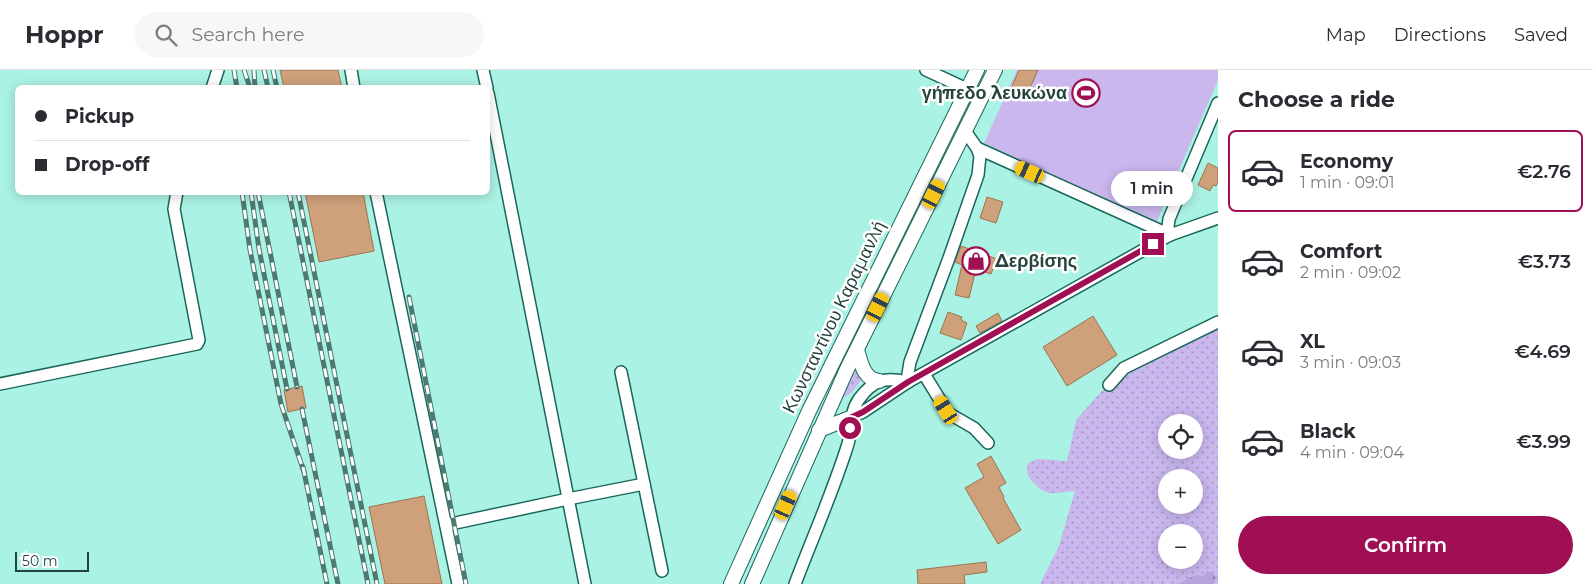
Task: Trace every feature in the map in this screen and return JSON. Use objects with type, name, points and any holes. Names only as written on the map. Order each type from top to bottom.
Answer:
[{"type":"main road","name":"Κωνσταντίνου Καραμανλή","points":[[731,584],[809,411],[977,70]]},
{"type":"main road","name":"Κωνσταντίνου Καραμανλή","points":[[752,584],[856,350],[995,70]]},
{"type":"main road","points":[[856,350],[866,374],[872,379],[879,381]]},
{"type":"main road","points":[[819,430],[850,418]]},
{"type":"street","points":[[213,85],[218,70]]},
{"type":"street","points":[[351,70],[354,85]]},
{"type":"street","points":[[483,70],[486,85]]},
{"type":"street","points":[[926,70],[982,96]]},
{"type":"street","points":[[490,102],[585,584]]},
{"type":"street","points":[[1170,235],[1169,219],[1218,103]]},
{"type":"street","points":[[908,382],[910,362],[978,175],[980,156],[977,148],[965,131]]},
{"type":"street","points":[[977,148],[1170,235]]},
{"type":"street","points":[[0,384],[197,344],[199,340],[174,209],[176,195]]},
{"type":"street","points":[[377,195],[458,584]]},
{"type":"street","points":[[850,418],[863,412],[908,382],[1170,235],[1218,218]]},
{"type":"street","points":[[1109,384],[1124,368],[1218,322]]},
{"type":"street","points":[[621,372],[662,571]]},
{"type":"street","points":[[924,374],[948,413],[974,428],[988,443]]},
{"type":"street","points":[[795,584],[848,445],[850,418],[859,398],[879,381],[892,379],[908,382]]},
{"type":"street","points":[[446,525],[644,484]]},
{"type":"shaded area","points":[[1017,70],[1218,70],[1218,80],[1156,223],[984,143]]},
{"type":"shaded area","points":[[1218,324],[1218,584],[1204,577],[1196,576],[1177,584],[1040,584],[1059,546],[1075,491],[1052,493],[1043,490],[1029,477],[1028,463],[1038,459],[1067,461],[1076,420],[1119,372]]},
{"type":"shaded area","points":[[857,365],[862,379],[851,393],[843,398]]},
{"type":"green space","points":[[1207,571],[1213,573],[1216,578],[1214,584],[1177,584],[1196,575],[1203,576]]},
{"type":"building","points":[[280,70],[338,70],[341,85],[283,85]]},
{"type":"building","points":[[1019,70],[1038,70],[1025,99],[1010,91]]},
{"type":"building","points":[[1208,163],[1218,168],[1218,181],[1216,186],[1213,185],[1210,191],[1198,185]]},
{"type":"building","points":[[306,195],[364,195],[374,251],[319,262]]},
{"type":"building","points":[[987,197],[1003,202],[996,223],[980,218]]},
{"type":"building","points":[[961,246],[997,259],[991,274],[976,269],[969,298],[955,295],[962,265],[955,262]]},
{"type":"building","points":[[948,312],[962,317],[961,320],[967,323],[961,340],[940,333]]},
{"type":"building","points":[[998,313],[1002,321],[980,333],[976,326]]},
{"type":"building","points":[[1093,316],[1117,355],[1067,386],[1043,347]]},
{"type":"building","points":[[302,386],[306,408],[288,412],[284,390]]},
{"type":"building","points":[[991,456],[1006,483],[999,487],[1003,498],[1021,530],[998,544],[965,488],[984,477],[977,464]]},
{"type":"building","points":[[424,496],[442,584],[385,584],[369,507]]},
{"type":"building","points":[[986,562],[987,572],[964,575],[965,584],[918,584],[917,570]]},
{"type":"railway","points":[[234,70],[236,85]]},
{"type":"railway","points":[[244,70],[249,85]]},
{"type":"railway","points":[[254,70],[255,85]]},
{"type":"railway","points":[[264,70],[267,85]]},
{"type":"railway","points":[[273,70],[276,85]]},
{"type":"railway","points":[[242,195],[250,250],[281,404],[304,472]]},
{"type":"railway","points":[[251,195],[259,249],[287,389]]},
{"type":"railway","points":[[259,195],[297,387]]},
{"type":"railway","points":[[290,195],[368,584]]},
{"type":"railway","points":[[299,195],[377,584]]},
{"type":"railway","points":[[409,297],[466,584]]},
{"type":"railway","points":[[302,409],[338,584]]},
{"type":"railway","points":[[303,467],[327,584]]},
{"type":"place","name":"γήπεδο λευκώνα","points":[[1086,93]]},
{"type":"place","name":"Δερβίσης","points":[[976,261]]},
{"type":"route","points":[[850,428],[850,418],[863,412],[908,382],[1153,244]]}]
